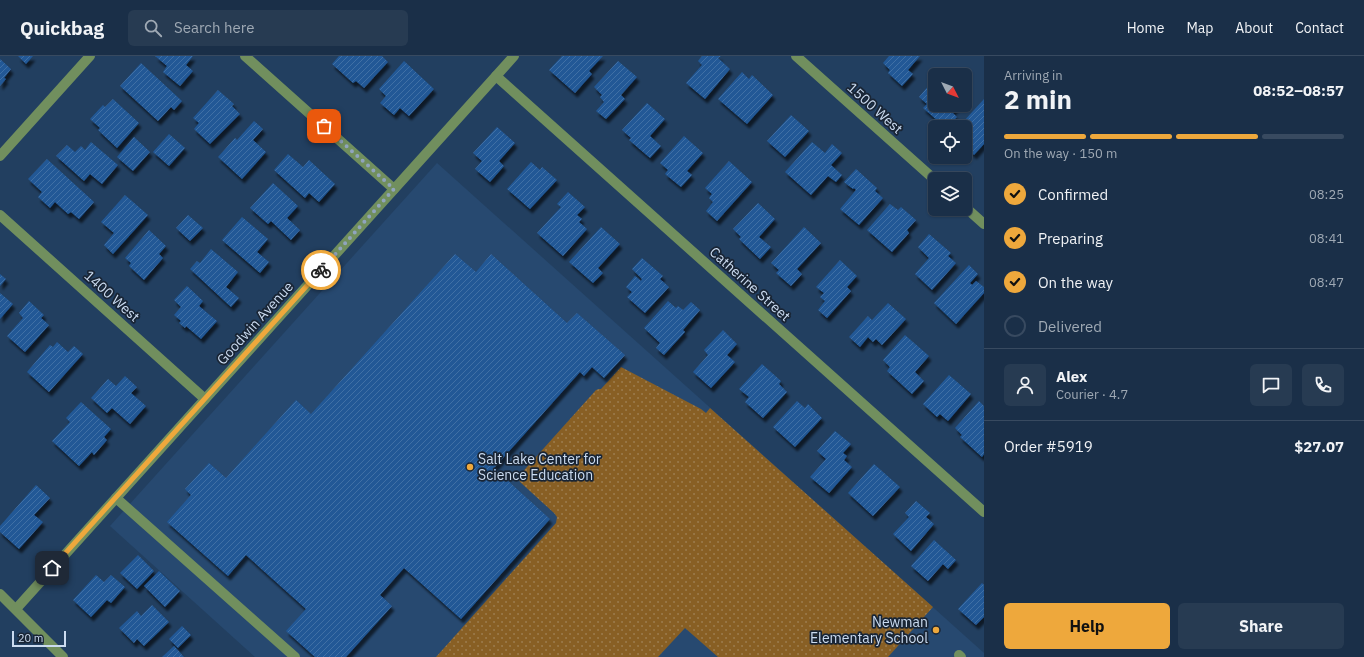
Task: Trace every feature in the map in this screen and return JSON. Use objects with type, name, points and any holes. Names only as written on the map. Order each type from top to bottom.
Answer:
[{"type":"street","points":[[0,156],[90,56]]},
{"type":"street","points":[[245,56],[394,189]]},
{"type":"street","name":"Goodwin Avenue","points":[[16,609],[514,56]]},
{"type":"street","name":"1500 West","points":[[796,56],[928,174]]},
{"type":"street","name":"Catherine Street","points":[[496,76],[984,512]]},
{"type":"street","points":[[972,213],[984,224]]},
{"type":"street","name":"1400 West","points":[[0,214],[205,399]]},
{"type":"street","points":[[116,498],[295,657]]},
{"type":"street","points":[[0,594],[63,657]]},
{"type":"shaded area","name":"Salt Lake Center for Science Education","points":[[437,163],[984,653],[984,657],[255,657],[110,526]]},
{"type":"shaded area","points":[[621,367],[706,413],[710,408],[933,607],[888,657],[718,657],[685,628],[658,657],[436,657],[556,523],[557,517],[554,513],[520,482],[518,477],[596,390],[601,389]]},
{"type":"building","points":[[18,56],[33,56],[26,64]]},
{"type":"building","points":[[155,56],[193,56],[186,65],[193,71],[180,86],[163,72],[167,66]]},
{"type":"building","points":[[339,56],[382,56],[388,62],[364,88],[356,81],[353,83],[332,64]]},
{"type":"building","points":[[562,56],[603,56],[589,71],[592,74],[575,93],[549,70]]},
{"type":"building","points":[[702,56],[721,56],[718,58],[730,69],[705,99],[686,83],[702,65],[698,61]]},
{"type":"building","points":[[889,56],[920,56],[908,70],[913,74],[902,86],[888,73],[890,70],[883,63]]},
{"type":"building","points":[[0,59],[11,69],[4,78],[6,79],[0,86]]},
{"type":"building","points":[[404,61],[434,89],[409,116],[400,108],[394,115],[380,103],[386,96],[379,89]]},
{"type":"building","points":[[618,61],[637,77],[621,95],[625,99],[606,119],[596,111],[604,102],[600,97],[602,95],[594,87]]},
{"type":"building","points":[[141,63],[182,101],[174,110],[171,107],[158,121],[120,86]]},
{"type":"building","points":[[742,72],[749,79],[752,75],[773,95],[747,124],[718,99]]},
{"type":"building","points":[[928,86],[928,112],[952,112],[957,117],[954,120],[937,120],[923,108],[927,104],[919,97]]},
{"type":"building","points":[[218,90],[234,104],[232,106],[240,114],[210,144],[194,129],[199,123],[193,118]]},
{"type":"building","points":[[113,99],[139,123],[117,148],[98,130],[100,128],[90,119],[103,105],[105,107]]},
{"type":"building","points":[[984,99],[984,144],[974,155],[972,153],[972,120],[965,120]]},
{"type":"building","points":[[647,103],[665,119],[650,136],[661,146],[650,158],[629,140],[631,138],[622,130]]},
{"type":"building","points":[[791,115],[809,131],[785,157],[767,141]]},
{"type":"building","points":[[254,121],[263,129],[253,140],[266,152],[242,179],[218,157],[235,138],[237,140]]},
{"type":"building","points":[[497,127],[515,143],[499,161],[504,166],[490,182],[475,169],[482,161],[473,153]]},
{"type":"building","points":[[169,134],[185,148],[169,166],[153,152]]},
{"type":"building","points":[[684,136],[703,153],[687,171],[692,175],[681,187],[665,174],[668,170],[660,163]]},
{"type":"building","points":[[134,137],[150,152],[133,171],[117,157]]},
{"type":"building","points":[[91,142],[118,165],[102,184],[90,174],[84,181],[56,156],[67,145],[75,152],[81,146],[85,150]]},
{"type":"building","points":[[812,142],[825,153],[832,144],[842,153],[831,165],[842,175],[836,182],[828,176],[811,195],[785,172]]},
{"type":"building","points":[[288,154],[303,167],[309,160],[335,184],[319,202],[309,193],[305,198],[274,170]]},
{"type":"building","points":[[47,159],[94,202],[79,219],[71,212],[68,214],[55,202],[50,208],[38,197],[42,192],[28,179]]},
{"type":"building","points":[[729,161],[752,182],[717,221],[706,211],[713,202],[709,198],[712,194],[705,188]]},
{"type":"building","points":[[531,162],[540,170],[542,167],[557,180],[530,209],[507,189]]},
{"type":"building","points":[[856,169],[877,188],[875,191],[883,198],[859,225],[840,209],[856,190],[844,182]]},
{"type":"building","points":[[273,183],[298,206],[287,218],[300,230],[291,240],[271,221],[268,224],[250,208]]},
{"type":"building","points":[[568,192],[585,207],[577,215],[582,219],[579,222],[587,229],[563,256],[537,233],[561,207],[557,204]]},
{"type":"building","points":[[125,195],[148,215],[113,254],[104,245],[114,233],[101,222]]},
{"type":"building","points":[[758,203],[775,219],[759,237],[771,247],[760,259],[739,239],[741,237],[733,229]]},
{"type":"building","points":[[890,204],[898,210],[901,207],[916,220],[907,230],[909,233],[892,252],[867,230]]},
{"type":"building","points":[[188,215],[203,228],[190,241],[176,228]]},
{"type":"building","points":[[242,217],[268,239],[257,252],[269,262],[260,273],[222,240]]},
{"type":"building","points":[[601,227],[620,244],[598,268],[603,273],[593,283],[569,262]]},
{"type":"building","points":[[804,227],[821,243],[797,269],[802,274],[791,286],[776,273],[779,270],[771,263]]},
{"type":"building","points":[[149,230],[166,246],[159,254],[163,258],[144,280],[129,266],[131,263],[125,258]]},
{"type":"building","points":[[929,234],[951,253],[948,256],[956,263],[932,290],[915,274],[929,258],[918,247]]},
{"type":"building","points":[[211,249],[238,272],[226,287],[239,298],[231,307],[190,269],[197,261],[200,263]]},
{"type":"building","name":"Salt Lake Center for Science Education","points":[[455,254],[476,272],[491,254],[567,323],[577,313],[625,355],[604,378],[592,367],[584,376],[580,372],[494,468],[550,519],[461,619],[404,568],[380,595],[392,606],[346,657],[315,657],[286,631],[306,609],[246,555],[228,576],[167,522],[191,495],[185,489],[209,463],[226,478],[296,400],[311,414]]},
{"type":"building","points":[[642,258],[663,276],[660,279],[669,287],[645,313],[627,297],[632,292],[626,287],[635,276],[641,281],[642,279],[632,269]]},
{"type":"building","points":[[840,260],[857,276],[847,287],[851,291],[827,318],[818,310],[825,301],[820,297],[824,293],[816,287]]},
{"type":"building","points":[[969,265],[978,274],[970,283],[972,285],[976,281],[984,287],[984,293],[956,324],[934,303]]},
{"type":"building","points":[[0,274],[6,279],[0,286]]},
{"type":"building","points":[[187,286],[203,301],[199,306],[217,321],[201,339],[186,326],[185,328],[179,323],[181,321],[174,315],[181,307],[174,300]]},
{"type":"building","points":[[0,293],[13,304],[0,319]]},
{"type":"building","points":[[29,301],[44,315],[41,318],[49,325],[25,352],[7,336],[23,318],[19,313]]},
{"type":"building","points":[[668,301],[676,308],[678,306],[683,310],[691,302],[700,310],[683,330],[685,332],[664,355],[656,348],[660,343],[644,328]]},
{"type":"building","points":[[888,303],[906,319],[882,345],[876,339],[873,342],[868,337],[860,347],[849,337],[868,316],[872,320]]},
{"type":"building","points":[[723,330],[737,344],[727,355],[735,362],[711,388],[693,372],[708,355],[704,350]]},
{"type":"building","points":[[905,335],[929,356],[915,372],[924,381],[912,394],[887,371],[890,367],[883,360]]},
{"type":"building","points":[[57,342],[68,352],[74,346],[83,354],[49,392],[27,372],[50,345],[53,347]]},
{"type":"building","points":[[762,364],[781,381],[779,384],[787,392],[763,418],[745,402],[749,397],[739,389]]},
{"type":"building","points":[[949,375],[971,394],[948,421],[940,414],[937,417],[923,404]]},
{"type":"building","points":[[125,376],[137,387],[131,393],[146,406],[130,424],[112,408],[107,413],[91,398],[108,379],[116,386]]},
{"type":"building","points":[[797,401],[805,408],[808,404],[822,418],[795,447],[773,427]]},
{"type":"building","points":[[979,401],[984,406],[984,454],[982,457],[960,437],[962,435],[955,428]]},
{"type":"building","points":[[81,402],[111,429],[104,437],[107,440],[94,455],[92,452],[79,466],[52,441],[70,422],[66,418]]},
{"type":"building","points":[[835,431],[851,444],[843,453],[847,456],[844,460],[852,467],[829,493],[810,477],[826,459],[817,451]]},
{"type":"building","points":[[874,464],[900,487],[873,516],[848,493]]},
{"type":"building","points":[[36,485],[50,498],[34,515],[43,522],[19,549],[0,532],[0,526]]},
{"type":"building","points":[[916,501],[930,513],[926,517],[934,524],[911,551],[893,534],[909,517],[905,513]]},
{"type":"building","points":[[934,540],[956,560],[948,569],[943,564],[928,581],[911,566]]},
{"type":"building","points":[[138,555],[154,571],[137,589],[120,573]]},
{"type":"building","points":[[159,571],[180,591],[165,607],[144,586]]},
{"type":"building","points":[[96,575],[104,582],[111,575],[125,587],[111,603],[107,600],[91,617],[73,600]]},
{"type":"building","points":[[982,583],[984,585],[984,617],[976,625],[958,609]]},
{"type":"building","points":[[152,605],[169,622],[144,646],[137,639],[134,643],[119,628],[137,611],[141,616]]},
{"type":"building","points":[[182,626],[191,635],[178,648],[169,639]]},
{"type":"building","points":[[174,646],[184,657],[162,657]]},
{"type":"way so far","points":[[321,270],[394,189],[324,126]]},
{"type":"place","name":"Salt Lake Center for Science Education","points":[[470,467]]},
{"type":"place","name":"Newman Elementary School","points":[[936,630]]},
{"type":"route","points":[[52,568],[321,270]]}]
